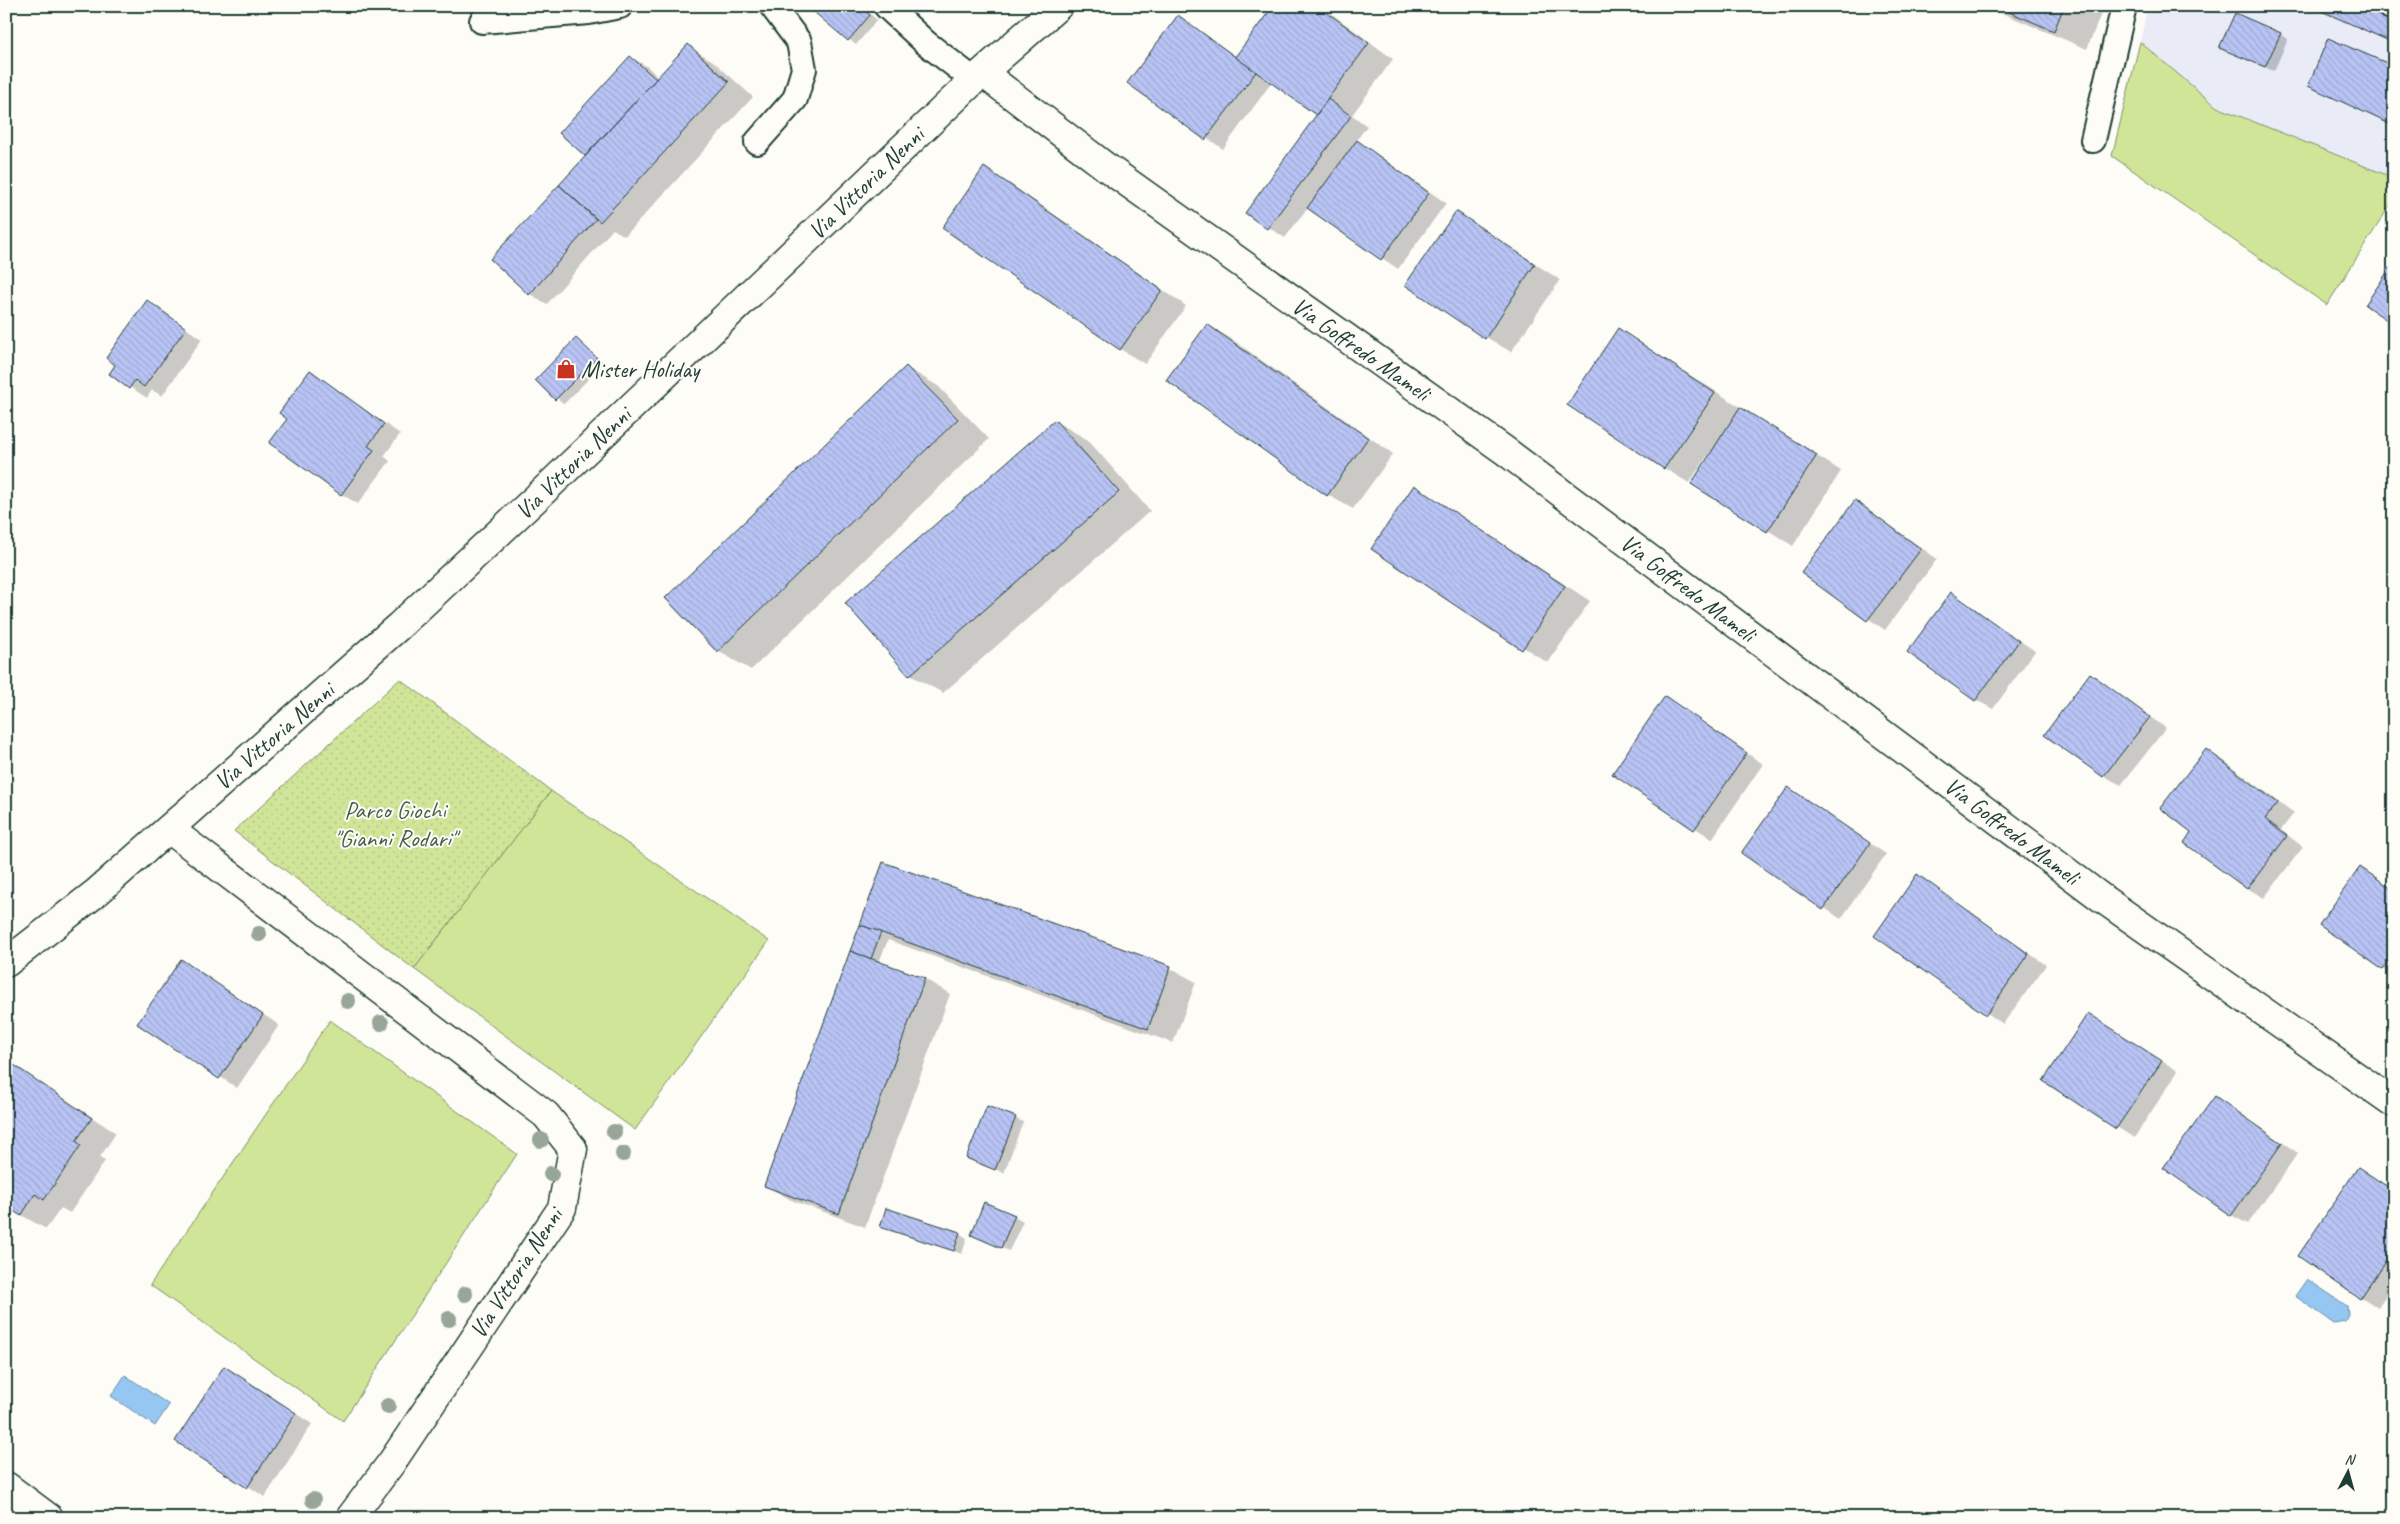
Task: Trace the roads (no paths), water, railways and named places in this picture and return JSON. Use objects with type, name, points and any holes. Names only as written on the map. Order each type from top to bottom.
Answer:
[{"type":"street","name":"Via Vittoria Nenni","points":[[6,963],[97,892],[421,606],[978,76],[1058,6]]},
{"type":"street","name":"Via Goffredo Mameli","points":[[978,76],[1504,450],[2104,899],[2394,1103]]},
{"type":"street","name":"Via Vittoria Nenni","points":[[169,829],[546,1115],[573,1149],[562,1208],[392,1462],[350,1518]]},
{"type":"street","points":[[6,1486],[49,1518]]},
{"type":"lane","points":[[482,21],[588,12],[620,6]]},
{"type":"lane","points":[[757,142],[795,99],[804,69],[799,42],[772,6]]},
{"type":"lane","points":[[886,6],[926,43],[978,76]]},
{"type":"lane","points":[[2093,140],[2124,6]]},
{"type":"lane","points":[[2389,6],[2394,8]]},
{"type":"water","points":[[2307,1279],[2347,1306],[2348,1315],[2345,1321],[2334,1323],[2295,1296]]},
{"type":"water","points":[[125,1375],[169,1405],[155,1426],[111,1396]]},
{"type":"place","name":"Mister Holiday","points":[[566,369]]},
{"type":"park label","name":"Parco Giochi \"Gianni Rodari\"","points":[[395,824]]}]
